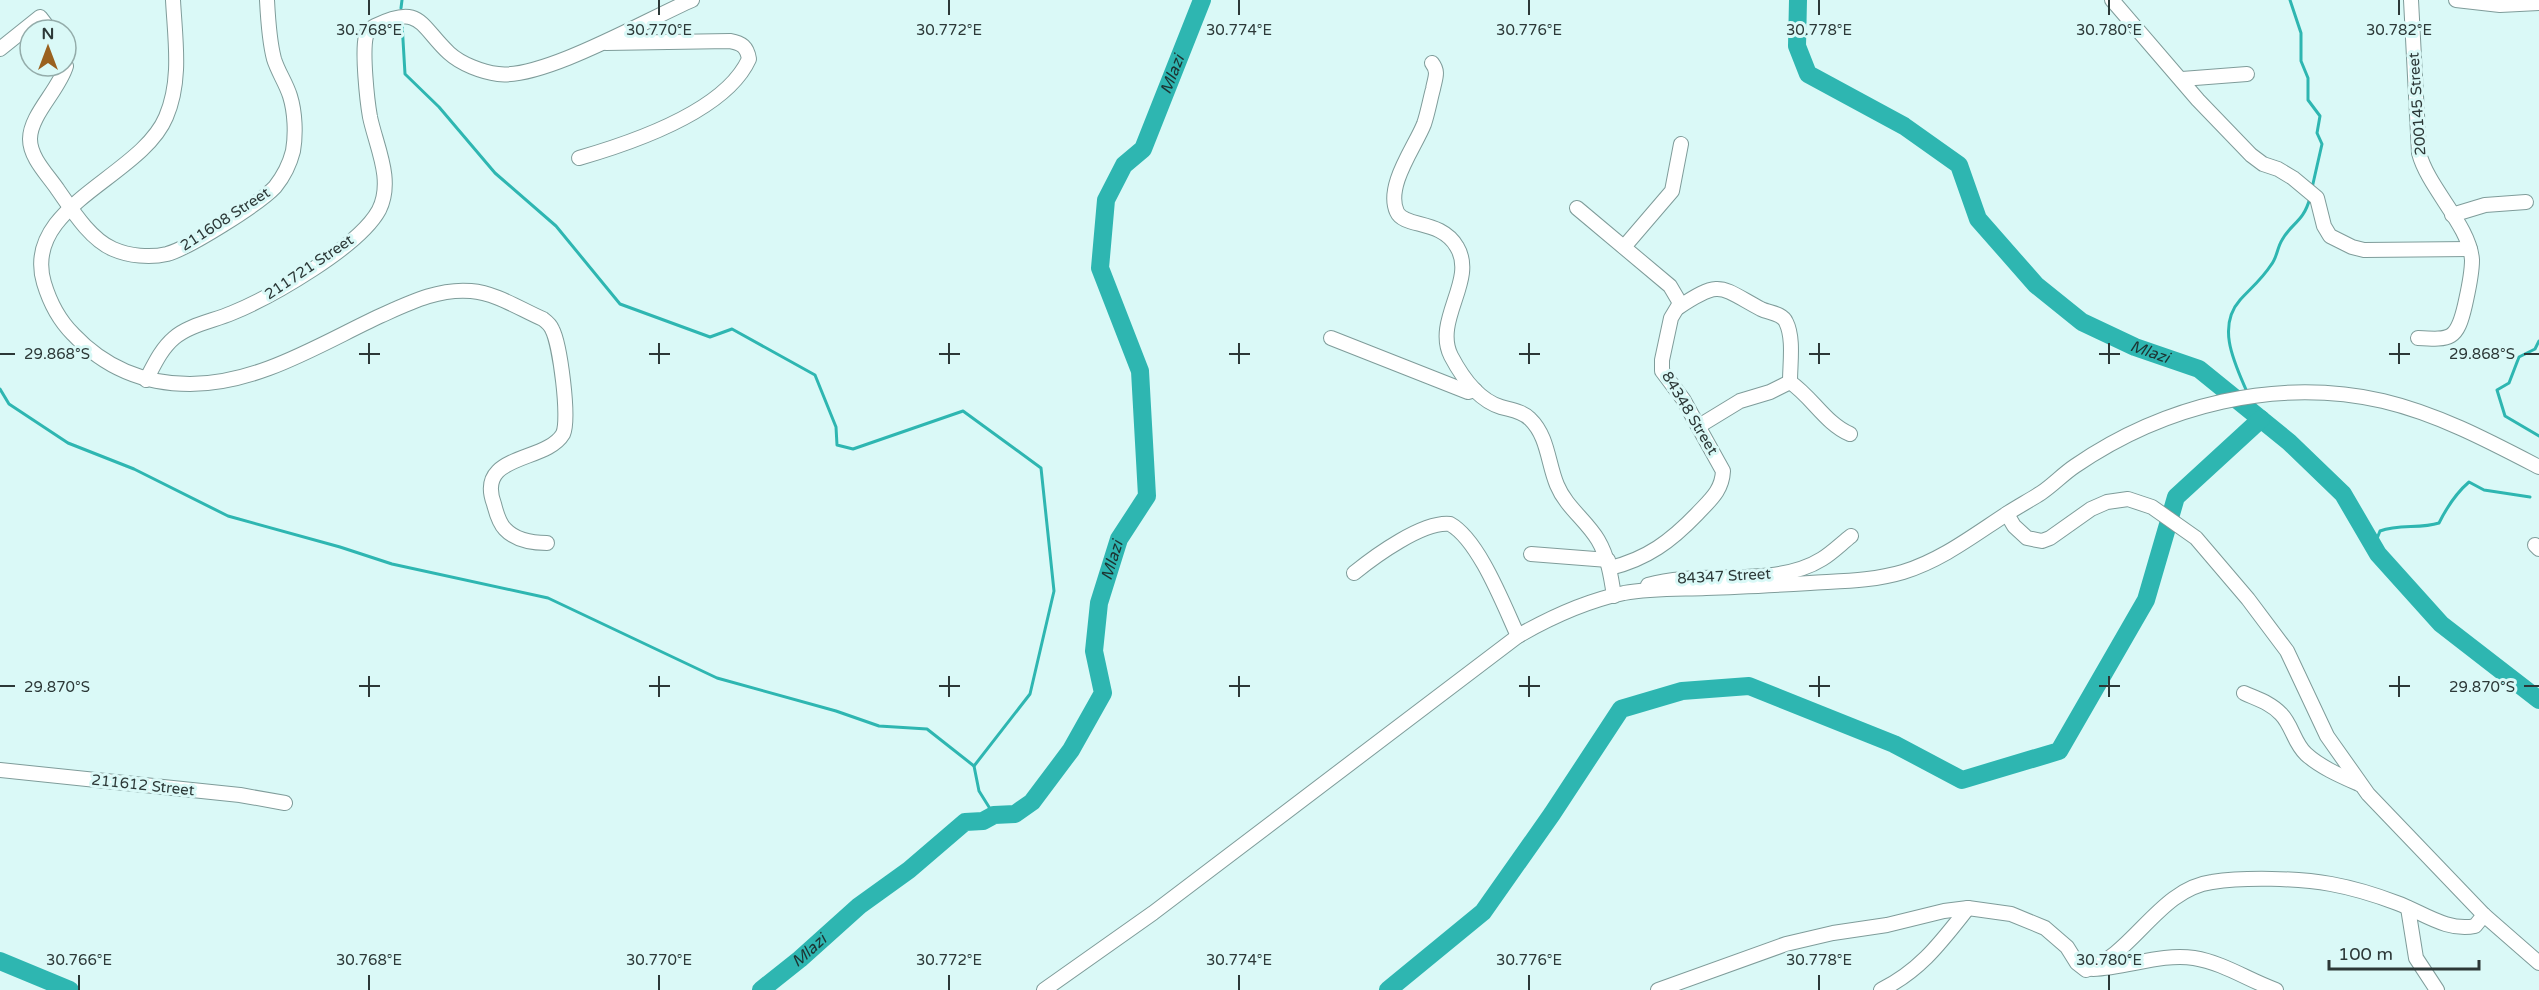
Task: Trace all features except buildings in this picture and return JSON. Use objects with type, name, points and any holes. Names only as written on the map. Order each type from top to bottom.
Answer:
[{"type":"street","points":[[173,0],[177,77],[166,119],[155,135],[124,166],[71,207],[58,220],[47,239],[42,256],[42,275],[50,302],[62,323],[88,350],[130,375],[146,380],[188,384],[222,383],[245,378],[410,302],[447,291],[473,291],[491,295],[550,324],[555,337],[564,394],[566,423],[562,434],[549,445],[502,467],[492,477],[491,487],[492,499],[504,529],[516,538],[535,543],[547,543]]},
{"type":"street","name":"211608 Street","points":[[59,78],[32,128],[30,138],[36,158],[99,241],[129,254],[154,256],[169,254],[188,245],[251,206],[274,187],[286,170],[293,150],[294,118],[290,96],[274,59],[267,0]]},
{"type":"street","name":"211721 Street","points":[[146,380],[173,339],[182,333],[233,313],[278,290],[347,245],[379,210],[384,192],[384,176],[382,158],[369,114],[365,60],[366,36],[373,27],[401,17],[413,17],[425,25],[450,54],[468,65],[500,74],[524,72],[601,43],[692,0]]},
{"type":"street","points":[[2112,0],[2203,106],[2251,155],[2263,164],[2278,169],[2293,178],[2317,198],[2324,226],[2330,236],[2364,250],[2470,249],[2471,268],[2458,331],[2448,338],[2418,338]]},
{"type":"street","name":"200145 Street","points":[[2411,0],[2419,153],[2424,169],[2470,249]]},
{"type":"street","points":[[2456,0],[2539,3]]},
{"type":"street","points":[[0,49],[18,35]]},
{"type":"street","points":[[579,158],[662,130],[711,100],[733,83],[749,59],[744,47],[730,41],[601,43]]},
{"type":"street","points":[[1432,63],[1437,75],[1419,135],[1403,161],[1394,202],[1396,211],[1402,219],[1434,227],[1448,236],[1461,254],[1458,293],[1446,336],[1457,367],[1475,390],[1498,406],[1518,411],[1537,427],[1562,494],[1597,538],[1620,594]]},
{"type":"street","points":[[2182,79],[2247,74]]},
{"type":"street","points":[[1624,247],[1672,191],[1681,144]]},
{"type":"street","points":[[2452,215],[2485,205],[2526,202]]},
{"type":"street","points":[[1577,208],[1670,285],[1679,299],[1679,308]]},
{"type":"street","points":[[1679,308],[1701,293],[1720,288],[1782,317],[1789,336],[1790,382]]},
{"type":"street","name":"84348 Street","points":[[1610,569],[1638,560],[1660,548],[1679,533],[1715,496],[1722,481],[1723,471],[1699,426],[1662,371],[1668,328],[1671,318],[1679,308]]},
{"type":"street","points":[[1331,338],[1468,393],[1475,390]]},
{"type":"street","points":[[1699,426],[1740,401],[1759,397],[1790,382]]},
{"type":"street","points":[[1790,382],[1814,401],[1837,427],[1850,434]]},
{"type":"street","points":[[1044,990],[1153,913],[1518,636],[1567,611],[1620,594],[1878,578],[1903,572],[1942,555],[2041,493],[2103,447],[2132,431],[2187,411],[2248,396],[2302,393],[2360,397],[2410,409],[2483,439],[2539,467]]},
{"type":"street","points":[[2007,514],[2014,526],[2027,538],[2042,541],[2050,538],[2091,509],[2107,502],[2134,500],[2160,512],[2196,538],[2248,599],[2286,651],[2327,736],[2361,785],[2386,815],[2484,915],[2539,963]]},
{"type":"street","points":[[1354,573],[1418,532],[1434,525],[1450,524],[1464,534],[1483,563],[1518,636]]},
{"type":"street","name":"84347 Street","points":[[1620,594],[1672,578],[1737,577],[1784,573],[1822,560],[1851,536]]},
{"type":"street","points":[[1531,554],[1610,569]]},
{"type":"street","points":[[2244,693],[2266,702],[2281,714],[2298,745],[2307,755],[2361,785]]},
{"type":"street","name":"211612 Street","points":[[0,770],[240,795],[285,803]]},
{"type":"street","points":[[2091,969],[2106,959],[2185,890],[2211,882],[2268,880],[2330,884],[2408,908],[2442,923],[2458,927],[2475,926],[2484,915]]},
{"type":"street","points":[[1881,990],[1916,969],[1945,939],[1968,908]]},
{"type":"street","points":[[1658,990],[1786,944],[1968,908],[2012,914],[2031,921],[2056,936],[2080,966],[2086,970],[2122,967],[2161,959],[2194,958],[2226,967],[2276,990]]},
{"type":"street","points":[[2408,908],[2416,958],[2437,990]]},
{"type":"waterway","points":[[401,8],[402,0]]},
{"type":"waterway","name":"Mlazi","points":[[761,990],[800,959],[859,906],[909,870],[965,822],[983,821],[994,815],[1015,814],[1032,802],[1071,750],[1103,693],[1094,651],[1099,603],[1119,539],[1147,496],[1140,371],[1100,268],[1106,200],[1124,165],[1143,149],[1202,0]]},
{"type":"waterway","name":"Mlazi","points":[[1798,0],[1797,46],[1808,74],[1904,126],[1959,165],[1978,219],[2036,285],[2082,322],[2135,347],[2199,369],[2289,442],[2343,494],[2378,554],[2441,624],[2539,700]]},
{"type":"waterway","points":[[2290,0],[2301,33],[2301,61],[2308,78],[2308,100],[2320,116],[2317,133],[2322,144],[2312,188]]},
{"type":"waterway","points":[[402,23],[405,74],[439,107],[495,173],[556,226],[620,304],[710,337],[732,329],[815,375],[836,427],[837,445],[853,449],[963,411],[1041,468],[1054,591],[1030,694],[974,766]]},
{"type":"waterway","points":[[2247,392],[2233,358],[2229,322],[2240,300],[2273,262],[2282,240],[2301,218],[2310,198]]},
{"type":"waterway","points":[[2539,341],[2535,349],[2519,357],[2509,383],[2497,390],[2505,416],[2539,436]]},
{"type":"waterway","points":[[0,389],[9,404],[68,443],[134,469],[228,516],[392,564],[548,598],[717,678],[836,711],[879,726],[927,729],[974,766],[979,791],[994,815]]},
{"type":"waterway","name":"Mlazi","points":[[2250,401],[2256,415]]},
{"type":"waterway","points":[[1388,990],[1483,912],[1552,814],[1621,709],[1682,691],[1749,686],[1894,744],[1962,780],[2059,751],[2146,600],[2176,497],[2261,419]]},
{"type":"waterway","points":[[2374,546],[2380,531],[2439,523],[2452,501],[2469,482],[2484,490],[2530,497]]},
{"type":"waterway","name":"Mlazi","points":[[0,961],[70,990]]}]
